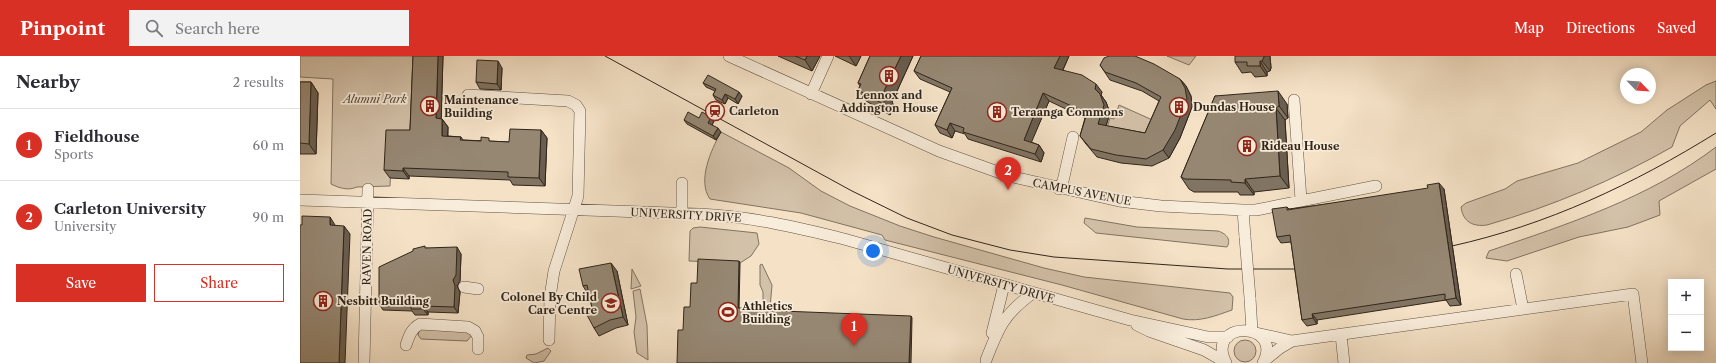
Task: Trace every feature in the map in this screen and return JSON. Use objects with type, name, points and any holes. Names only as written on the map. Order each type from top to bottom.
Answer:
[{"type":"street","name":"CAMPUS AVENUE","points":[[729,56],[903,136],[973,164],[1009,176],[1093,197],[1141,204],[1256,210],[1376,186]]},
{"type":"street","points":[[811,94],[828,56]]},
{"type":"street","points":[[468,95],[568,101],[579,108],[581,118],[578,196],[554,271],[550,297],[549,340]]},
{"type":"street","points":[[1294,100],[1301,200]]},
{"type":"street","points":[[1058,189],[1063,181],[1073,137]]},
{"type":"street","points":[[682,182],[682,214]]},
{"type":"street","name":"RAVEN ROAD","points":[[364,363],[368,189]]},
{"type":"street","name":"UNIVERSITY DRIVE","points":[[300,200],[575,209],[745,218],[797,228],[1130,320],[1208,337],[1228,337],[1239,330],[1254,332]]},
{"type":"street","points":[[1244,210],[1245,237],[1254,332],[1264,341],[1266,348],[1263,362]]},
{"type":"street","points":[[1516,274],[1523,309]]},
{"type":"street","points":[[985,361],[1004,285]]},
{"type":"street","points":[[464,287],[478,289]]},
{"type":"street","points":[[985,361],[1004,319],[1018,304],[1033,293]]},
{"type":"street","points":[[1254,332],[1292,341],[1633,294],[1642,363]]},
{"type":"street","name":"UNIVERSITY DRIVE","points":[[1130,320],[1149,331],[1204,350],[1225,362]]},
{"type":"street","points":[[406,345],[410,333],[414,327],[420,324],[468,327],[476,331],[478,337],[478,348]]},
{"type":"street","points":[[1341,335],[1344,363]]},
{"type":"street","points":[[1225,362],[1222,349],[1228,337]]},
{"type":"street","points":[[1263,362],[1280,348],[1292,341]]},
{"type":"green space","name":"Alumni Park","points":[[300,56],[419,56],[415,139],[392,138],[390,186],[357,187],[347,189],[331,184],[333,79],[300,77]]},
{"type":"green space","points":[[1167,56],[1196,56],[1189,65]]},
{"type":"green space","points":[[1716,81],[1716,109],[1710,100],[1680,126],[1672,147],[1605,181],[1559,201],[1512,218],[1487,225],[1477,225],[1466,220],[1461,207],[1466,203],[1505,189],[1517,181],[1578,163],[1641,132],[1667,110],[1706,85]]},
{"type":"green space","points":[[1119,105],[1157,122],[1149,139],[1106,131],[1110,118],[1114,119]]},
{"type":"green space","points":[[721,132],[789,168],[821,191],[850,206],[900,226],[1044,268],[1084,277],[1230,293],[1233,297],[1232,310],[1201,319],[1183,319],[1062,285],[885,240],[882,235],[801,213],[710,199],[706,192],[705,175],[710,156]]},
{"type":"green space","points":[[1716,147],[1716,169],[1659,201],[1660,215],[1628,227],[1579,237],[1507,261],[1486,258],[1489,251],[1578,220],[1636,195],[1690,165]]},
{"type":"green space","points":[[1085,218],[1137,227],[1218,231],[1223,233],[1229,241],[1227,247],[1096,233],[1084,223]]},
{"type":"green space","points":[[700,227],[757,233],[759,244],[751,256],[740,263],[689,261],[690,231],[693,228]]},
{"type":"green space","points":[[762,264],[772,285],[770,308],[763,307],[763,292],[760,285],[760,265]]},
{"type":"green space","points":[[632,269],[641,286],[631,289]]},
{"type":"green space","points":[[640,289],[647,325],[648,360],[637,353],[634,332],[636,317],[633,291]]},
{"type":"green space","points":[[420,328],[467,329],[472,335],[467,341],[421,339],[418,335]]},
{"type":"green space","points":[[1245,340],[1253,343],[1256,351],[1253,359],[1245,362],[1237,359],[1234,351],[1237,343]]},
{"type":"green space","points":[[548,348],[551,351],[544,361],[534,363],[526,358],[527,355],[536,354]]},
{"type":"building","name":"Maintenance Building","points":[[413,56],[438,56],[436,118],[442,119],[442,136],[461,137],[460,140],[481,141],[481,137],[489,138],[489,141],[509,142],[510,129],[541,130],[539,178],[508,177],[508,172],[403,168],[403,171],[384,170],[386,130],[410,130]]},
{"type":"building","points":[[795,56],[807,56],[805,60]]},
{"type":"building","points":[[870,56],[901,56],[883,93],[887,95],[883,104],[858,90],[861,84],[858,83]]},
{"type":"building","points":[[921,56],[1060,56],[1054,68],[1082,75],[1096,84],[1095,89],[1100,94],[1104,105],[1098,124],[1145,133],[1161,97],[1136,83],[1105,72],[1100,65],[1104,58],[1109,56],[1135,56],[1154,64],[1180,79],[1185,88],[1187,99],[1175,130],[1163,150],[1146,159],[1116,155],[1091,149],[1080,136],[1087,113],[1043,93],[1024,140],[1039,145],[1035,154],[963,132],[964,128],[950,123],[947,130],[935,125],[952,88],[914,71]]},
{"type":"building","points":[[1235,56],[1264,57],[1262,61],[1260,61],[1260,66],[1247,66],[1247,62],[1235,62]]},
{"type":"building","points":[[477,60],[498,61],[497,84],[476,82]]},
{"type":"building","points":[[708,75],[739,92],[735,99],[725,94],[722,100],[713,95],[716,89],[703,83]]},
{"type":"building","points":[[300,82],[311,82],[309,144],[300,143]]},
{"type":"building","name":"Rideau House","points":[[1278,91],[1279,106],[1276,108],[1280,176],[1245,179],[1245,183],[1231,182],[1231,180],[1185,179],[1181,177],[1215,96]]},
{"type":"building","points":[[688,112],[699,118],[702,112],[711,117],[708,123],[718,128],[713,136],[684,120]]},
{"type":"building","points":[[1439,183],[1456,298],[1445,300],[1445,294],[1312,314],[1313,318],[1302,320],[1290,235],[1277,237],[1272,209],[1287,207],[1287,210],[1428,188],[1427,185]]},
{"type":"building","name":"Nesbitt Building","points":[[302,216],[330,217],[330,225],[344,226],[339,363],[300,363],[300,225],[302,225]]},
{"type":"building","points":[[425,246],[425,248],[457,247],[456,275],[453,280],[455,286],[454,307],[423,306],[423,309],[411,309],[411,305],[379,304],[379,267],[413,251],[413,249]]},
{"type":"building","points":[[698,259],[739,261],[738,308],[760,309],[761,306],[768,306],[768,310],[781,311],[911,316],[909,363],[677,363],[678,330],[683,330],[684,307],[690,307],[691,283],[697,283]]},
{"type":"building","name":"Colonel By Child Care Centre","points":[[611,263],[623,317],[610,320],[594,328],[587,315],[593,312],[587,285],[583,286],[579,269]]},
{"type":"tram line","points":[[605,56],[852,191],[907,218],[952,235],[1010,250],[1054,257],[1228,269],[1298,269]]},
{"type":"tram line","points":[[1452,246],[1522,227],[1589,201],[1654,169],[1716,133]]},
{"type":"place","name":"Lennox and Addington House","points":[[889,76]]},
{"type":"place","name":"Maintenance Building","points":[[430,106]]},
{"type":"place","name":"Dundas House","points":[[1179,107]]},
{"type":"place","name":"Carleton","points":[[715,111]]},
{"type":"place","name":"Teraanga Commons","points":[[997,112]]},
{"type":"place","name":"Rideau House","points":[[1247,146]]},
{"type":"place","name":"Carleton University","points":[[1008,190]]},
{"type":"place","name":"Nesbitt Building","points":[[323,301]]},
{"type":"place","name":"Colonel By Child Care Centre","points":[[611,303]]},
{"type":"place","name":"Athletics Building","points":[[728,312]]},
{"type":"place","name":"Fieldhouse","points":[[854,346]]}]
